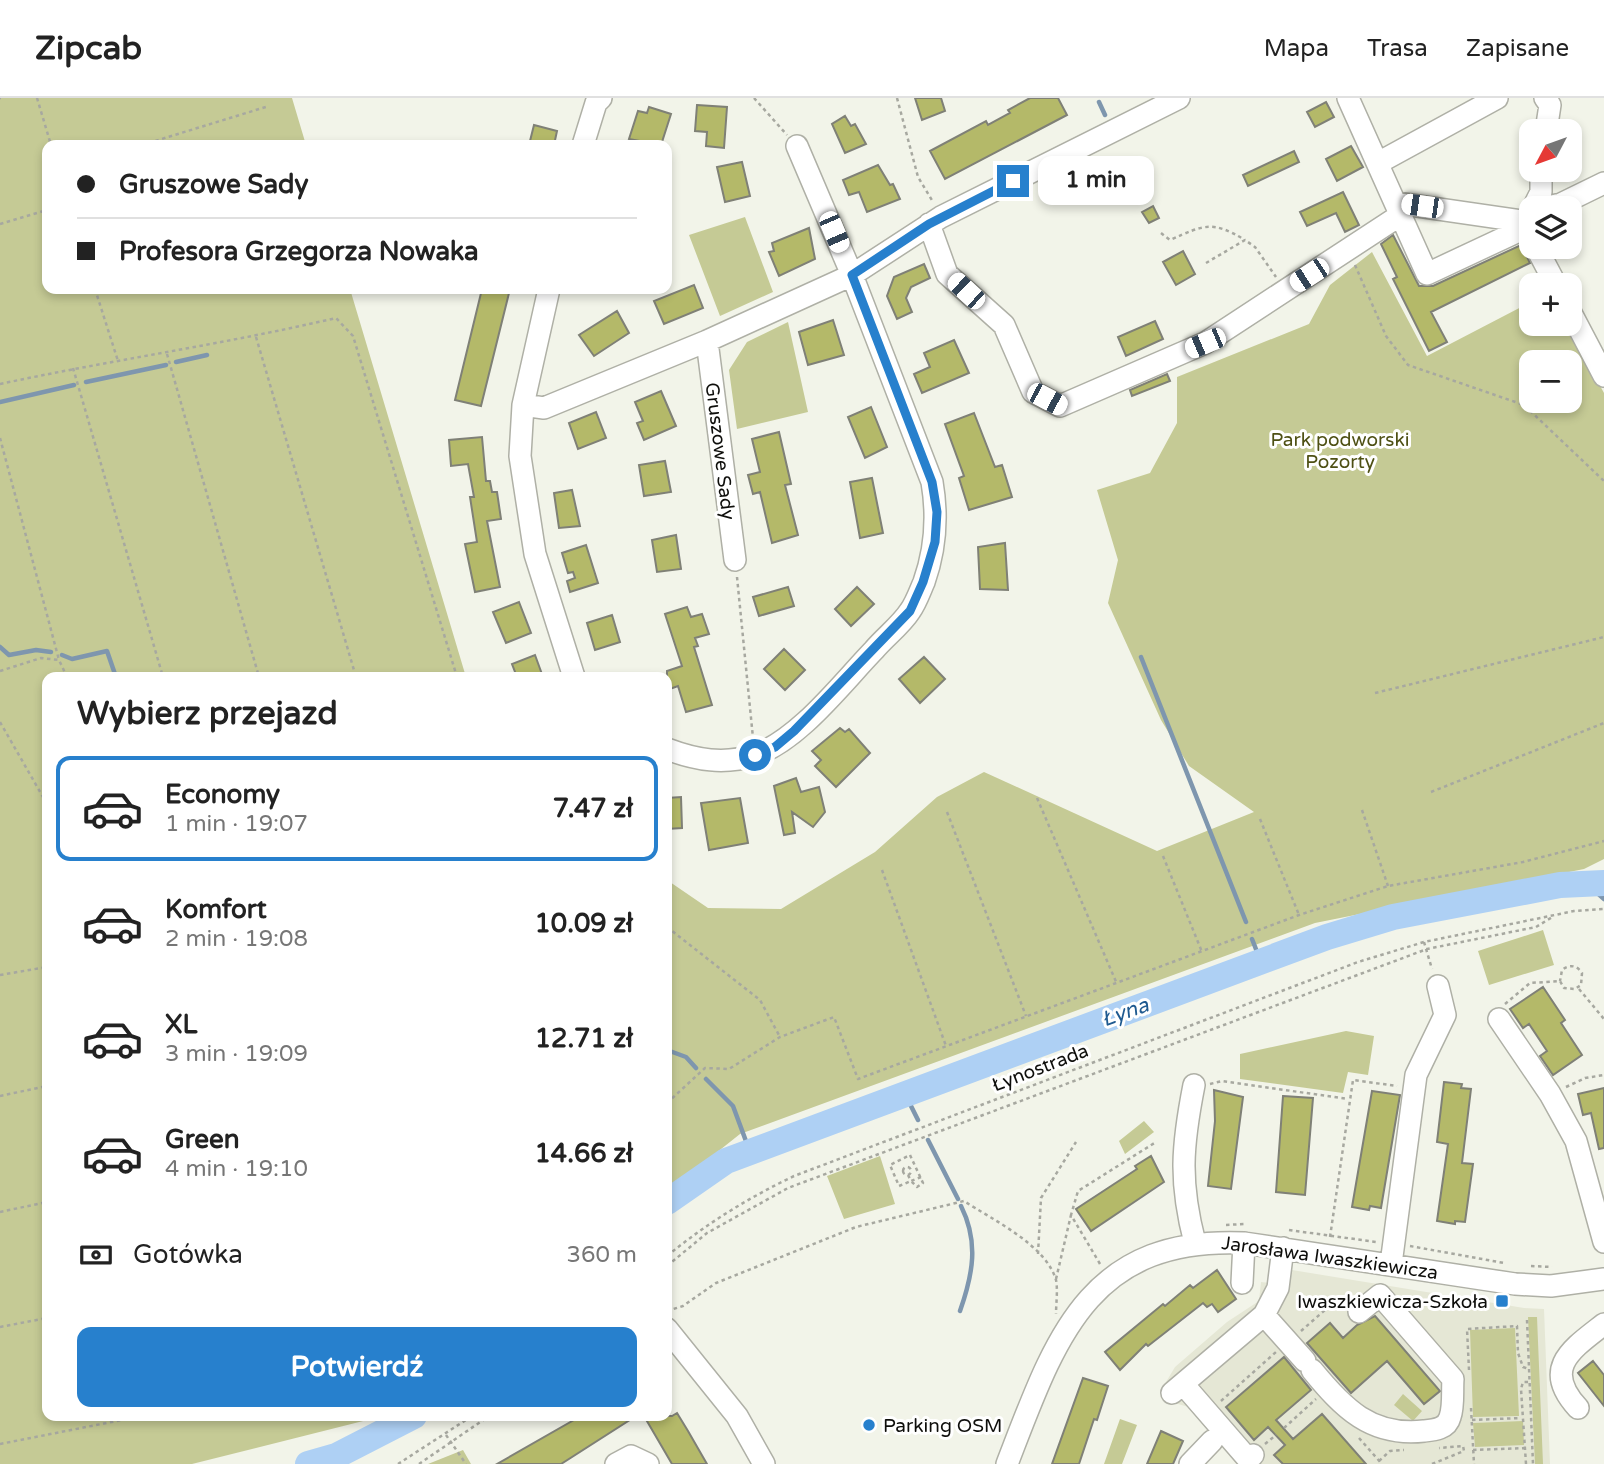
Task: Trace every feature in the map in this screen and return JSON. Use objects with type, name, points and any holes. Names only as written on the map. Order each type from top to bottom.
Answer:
[{"type":"street","points":[[585,140],[596,103],[601,98]]},
{"type":"street","points":[[523,405],[544,408],[707,341],[852,275],[935,220],[1179,98]]},
{"type":"street","points":[[1348,98],[1427,274],[1519,223]]},
{"type":"street","points":[[1378,163],[1497,98]]},
{"type":"street","points":[[1545,98],[1550,105],[1548,119]]},
{"type":"street","points":[[672,751],[694,759],[724,761],[755,755],[775,747],[794,731],[910,611],[923,582],[935,542],[937,512],[932,482],[852,275],[797,146]]},
{"type":"street","points":[[1577,196],[1604,183]]},
{"type":"street","points":[[935,220],[947,274],[1004,325],[1033,392],[1060,406],[1205,343],[1348,249],[1399,209],[1519,217]]},
{"type":"street","points":[[549,294],[523,405],[520,456],[535,554],[572,672]]},
{"type":"street","points":[[1582,334],[1604,376]]},
{"type":"street","name":"Gruszowe Sady","points":[[707,341],[735,560]]},
{"type":"street","points":[[1391,1264],[1416,1075],[1445,1015],[1438,986]]},
{"type":"street","points":[[1499,1019],[1550,1094],[1576,1141],[1603,1236]]},
{"type":"street","points":[[1195,1243],[1183,1185],[1182,1149],[1199,1085]]},
{"type":"street","name":"Jarosława Iwaszkiewicza","points":[[1007,1464],[1057,1342],[1079,1309],[1113,1277],[1139,1261],[1173,1247],[1195,1243],[1244,1243],[1515,1284],[1550,1286],[1604,1279]]},
{"type":"street","points":[[1242,1283],[1244,1243]]},
{"type":"street","points":[[1252,1455],[1248,1459],[1178,1389],[1264,1315],[1278,1288],[1283,1248]]},
{"type":"street","points":[[1264,1315],[1337,1401],[1375,1426],[1399,1434],[1438,1429],[1445,1425],[1450,1418],[1453,1379],[1380,1295],[1359,1312]]},
{"type":"street","points":[[1578,1408],[1567,1397],[1561,1370],[1568,1353],[1604,1324]]},
{"type":"street","points":[[672,1335],[737,1416],[764,1464]]},
{"type":"street","points":[[1191,1464],[1212,1441]]},
{"type":"street","points":[[616,1464],[631,1456],[648,1464]]},
{"type":"path","points":[[37,98],[50,140]]},
{"type":"path","points":[[754,98],[797,146]]},
{"type":"path","points":[[897,98],[918,177],[935,220]]},
{"type":"path","points":[[158,140],[269,106]]},
{"type":"path","points":[[0,224],[42,211]]},
{"type":"path","points":[[1161,233],[1170,240],[1203,225],[1223,227],[1255,247],[1278,281],[1289,288]]},
{"type":"path","points":[[1206,262],[1245,240]]},
{"type":"path","points":[[1348,249],[1386,336],[1408,365],[1524,405],[1604,481]]},
{"type":"path","points":[[97,294],[118,361]]},
{"type":"path","points":[[0,384],[73,368],[256,337],[336,318],[353,336],[455,672]]},
{"type":"path","points":[[256,337],[355,672]]},
{"type":"path","points":[[167,354],[259,672]]},
{"type":"path","points":[[73,368],[162,672]]},
{"type":"path","points":[[0,438],[59,660],[65,672]]},
{"type":"path","points":[[735,560],[755,755]]},
{"type":"path","points":[[1375,693],[1604,638]]},
{"type":"path","points":[[0,671],[41,658],[59,660]]},
{"type":"path","points":[[0,722],[42,795]]},
{"type":"path","points":[[1431,792],[1604,723]]},
{"type":"path","points":[[1037,799],[1117,984]]},
{"type":"path","points":[[1362,810],[1388,886]]},
{"type":"path","points":[[947,812],[1026,1016]]},
{"type":"path","points":[[1260,819],[1299,915]]},
{"type":"path","points":[[672,1098],[705,1068],[729,1069],[780,1037],[834,1017],[858,1079],[1299,915],[1388,886],[1523,862],[1604,841]]},
{"type":"path","points":[[1163,856],[1202,952]]},
{"type":"path","points":[[882,870],[946,1046]]},
{"type":"path","name":"Łynostrada","points":[[672,1252],[699,1230],[760,1192],[794,1176],[1254,999],[1424,942],[1557,915],[1604,909]]},
{"type":"path","points":[[672,1262],[707,1233],[788,1188],[1427,949],[1536,927],[1557,915]]},
{"type":"path","points":[[672,931],[760,1000],[780,1037]]},
{"type":"path","points":[[1424,942],[1438,986]]},
{"type":"path","points":[[1560,981],[1562,970],[1569,966],[1577,967],[1583,977],[1578,988]]},
{"type":"path","points":[[0,970],[1,975],[42,968]]},
{"type":"path","points":[[1560,981],[1567,989],[1578,988]]},
{"type":"path","points":[[1499,1019],[1503,1005],[1530,984],[1560,981]]},
{"type":"path","points":[[1578,988],[1604,1019]]},
{"type":"path","points":[[1550,1094],[1585,1078],[1604,1075]]},
{"type":"path","points":[[1199,1085],[1222,1080],[1348,1099]]},
{"type":"path","points":[[1330,1237],[1348,1099],[1353,1080],[1414,1089]]},
{"type":"path","points":[[0,1096],[42,1087]]},
{"type":"path","points":[[1038,1254],[1041,1198],[1076,1142]]},
{"type":"path","points":[[1056,1314],[1056,1279],[1078,1191],[1156,1142]]},
{"type":"path","points":[[905,1167],[903,1172],[908,1175],[911,1181],[917,1187],[923,1183],[921,1176],[910,1155],[889,1167],[897,1185],[901,1186],[911,1181],[921,1176]]},
{"type":"path","points":[[901,1159],[910,1170]]},
{"type":"path","points":[[908,1175],[910,1170],[916,1167]]},
{"type":"path","points":[[672,1309],[683,1306],[716,1283],[856,1227],[964,1201],[1021,1237],[1038,1254],[1056,1279]]},
{"type":"path","points":[[0,1212],[42,1203]]},
{"type":"path","points":[[1070,1215],[1101,1266]]},
{"type":"path","points":[[1402,1244],[1511,1264]]},
{"type":"path","points":[[1528,1266],[1558,1267]]},
{"type":"path","points":[[1299,1332],[1326,1309]]},
{"type":"path","points":[[0,1327],[42,1319]]},
{"type":"path","points":[[1527,1320],[1533,1464]]},
{"type":"path","points":[[1469,1381],[1467,1329],[1517,1326],[1518,1353],[1523,1367],[1529,1369]]},
{"type":"path","points":[[1218,1404],[1283,1346]]},
{"type":"path","points":[[1521,1418],[1521,1389],[1523,1382],[1530,1381]]},
{"type":"path","points":[[1284,1428],[1321,1395]]},
{"type":"path","points":[[1471,1407],[1474,1464]]},
{"type":"path","points":[[1471,1420],[1525,1418],[1526,1464]]},
{"type":"path","points":[[0,1444],[117,1421]]},
{"type":"path","points":[[398,1464],[465,1421]]},
{"type":"path","points":[[419,1464],[482,1421]]},
{"type":"path","points":[[446,1435],[466,1464]]},
{"type":"path","points":[[1432,1464],[1464,1451],[1463,1446],[1438,1448]]},
{"type":"path","points":[[1473,1450],[1526,1448]]},
{"type":"path","points":[[1380,1461],[1390,1451],[1414,1450]]},
{"type":"shaded area","points":[[1292,1270],[1544,1309],[1550,1464],[1260,1464],[1199,1410],[1178,1404],[1163,1387],[1175,1367],[1227,1322],[1259,1301],[1261,1282],[1288,1285]]},
{"type":"green space","points":[[0,98],[292,98],[305,140],[42,140],[42,294],[351,294],[465,672],[42,672],[42,1421],[363,1421],[192,1464],[0,1464]]},
{"type":"green space","points":[[745,217],[773,292],[720,316],[689,235]]},
{"type":"green space","name":"Park podworski Pozorty","points":[[1372,252],[1427,356],[1519,308],[1519,336],[1573,336],[1580,350],[1519,350],[1519,413],[1582,413],[1582,353],[1604,393],[1604,859],[1584,869],[1315,923],[740,1134],[672,1188],[672,883],[708,908],[781,909],[875,852],[937,797],[984,772],[1157,851],[1254,812],[1189,766],[1161,720],[1108,603],[1118,560],[1097,490],[1150,473],[1177,423],[1177,377],[1309,324],[1330,285]]},
{"type":"green space","points":[[788,322],[808,412],[737,429],[729,370],[747,342]]},
{"type":"green space","points":[[1543,930],[1554,965],[1489,985],[1478,951]]},
{"type":"green space","points":[[1346,1031],[1374,1036],[1368,1075],[1348,1072],[1343,1093],[1240,1079],[1240,1054]]},
{"type":"green space","points":[[1144,1121],[1154,1132],[1125,1154],[1119,1141]]},
{"type":"green space","points":[[880,1156],[895,1204],[844,1219],[827,1176]]},
{"type":"green space","points":[[1528,1317],[1537,1317],[1543,1464],[1535,1464]]},
{"type":"green space","points":[[1515,1328],[1519,1416],[1473,1417],[1470,1330]]},
{"type":"green space","points":[[1403,1394],[1422,1411],[1413,1421],[1394,1405]]},
{"type":"green space","points":[[1120,1419],[1137,1425],[1122,1464],[1104,1464]]},
{"type":"green space","points":[[1523,1421],[1524,1445],[1475,1447],[1473,1423]]},
{"type":"green space","points":[[463,1450],[471,1464],[428,1464]]},
{"type":"building","points":[[915,98],[941,98],[945,111],[922,120]]},
{"type":"building","points":[[1030,98],[1058,98],[1067,115],[945,179],[930,151],[986,121],[988,125]]},
{"type":"building","points":[[1326,102],[1334,117],[1315,127],[1307,112]]},
{"type":"building","points":[[697,105],[727,107],[724,148],[706,146],[707,132],[695,131]]},
{"type":"building","points":[[649,107],[671,114],[663,140],[629,139],[638,111],[647,113]]},
{"type":"building","points":[[845,116],[851,126],[855,124],[866,144],[845,153],[832,124]]},
{"type":"building","points":[[534,125],[557,131],[555,140],[530,140]]},
{"type":"building","points":[[1351,146],[1363,167],[1337,181],[1326,159]]},
{"type":"building","points":[[1294,151],[1299,162],[1248,186],[1243,175]]},
{"type":"building","points":[[742,162],[750,196],[725,202],[717,167]]},
{"type":"building","points":[[878,165],[890,185],[893,184],[900,199],[867,212],[859,192],[849,195],[843,180]]},
{"type":"building","points":[[1343,192],[1359,225],[1345,232],[1336,213],[1307,226],[1300,212]]},
{"type":"building","points":[[1153,206],[1159,218],[1149,223],[1142,212]]},
{"type":"building","points":[[809,228],[815,259],[779,276],[769,252],[774,251],[772,243]]},
{"type":"building","points":[[1393,235],[1419,286],[1433,286],[1519,246],[1519,259],[1528,259],[1530,263],[1431,312],[1447,342],[1429,351],[1393,279],[1397,277],[1381,244]]},
{"type":"building","points":[[1183,251],[1195,274],[1176,285],[1163,262]]},
{"type":"building","points":[[924,264],[930,278],[911,287],[906,298],[912,312],[897,319],[887,296],[894,277]]},
{"type":"building","points":[[694,285],[703,308],[664,324],[654,301]]},
{"type":"building","points":[[481,294],[509,294],[481,406],[455,400]]},
{"type":"building","points":[[617,311],[629,333],[594,356],[579,335]]},
{"type":"building","points":[[833,320],[844,355],[808,365],[799,332]]},
{"type":"building","points":[[1155,321],[1163,339],[1126,356],[1118,337]]},
{"type":"building","points":[[954,340],[969,373],[922,393],[914,374],[930,367],[924,353]]},
{"type":"building","points":[[1167,374],[1170,381],[1132,396],[1130,390]]},
{"type":"building","points":[[661,391],[676,426],[644,440],[637,423],[643,421],[635,402]]},
{"type":"building","points":[[871,407],[887,447],[865,458],[848,417]]},
{"type":"building","points":[[596,412],[606,438],[578,449],[569,423]]},
{"type":"building","points":[[974,413],[995,467],[1002,465],[1012,497],[969,510],[959,478],[964,476],[945,424]]},
{"type":"building","points":[[779,432],[791,484],[785,485],[798,535],[772,543],[760,492],[753,494],[748,475],[760,472],[752,439]]},
{"type":"building","points":[[482,437],[486,481],[490,481],[492,492],[497,492],[501,519],[487,521],[500,587],[475,592],[465,544],[477,542],[470,497],[474,497],[468,464],[451,466],[449,440]]},
{"type":"building","points":[[665,461],[671,492],[644,496],[639,465]]},
{"type":"building","points":[[872,478],[883,533],[860,538],[850,482]]},
{"type":"building","points":[[572,490],[580,526],[559,528],[554,493]]},
{"type":"building","points":[[676,535],[681,569],[657,572],[652,540]]},
{"type":"building","points":[[1005,543],[1008,590],[980,589],[978,547]]},
{"type":"building","points":[[586,545],[598,583],[570,592],[567,581],[575,578],[573,572],[568,573],[562,553]]},
{"type":"building","points":[[788,587],[794,606],[759,616],[753,597]]},
{"type":"building","points":[[857,587],[874,604],[851,626],[835,609]]},
{"type":"building","points":[[519,602],[531,633],[506,643],[493,612]]},
{"type":"building","points":[[687,607],[691,617],[702,614],[709,634],[695,638],[698,646],[694,647],[712,705],[686,712],[678,686],[672,688],[672,672],[667,671],[682,666],[665,614]]},
{"type":"building","points":[[612,615],[620,642],[595,650],[587,623]]},
{"type":"building","points":[[784,649],[805,670],[785,690],[764,669]]},
{"type":"building","points":[[535,655],[541,672],[515,672],[512,664]]},
{"type":"building","points":[[924,657],[945,679],[920,703],[899,679]]},
{"type":"building","points":[[840,728],[845,732],[849,729],[870,753],[836,787],[815,766],[821,760],[812,751]]},
{"type":"building","points":[[796,778],[801,792],[819,787],[825,812],[813,827],[792,812],[795,833],[784,835],[774,786]]},
{"type":"building","points":[[681,797],[682,828],[672,829],[672,798]]},
{"type":"building","points":[[740,798],[748,843],[709,850],[701,803]]},
{"type":"building","points":[[1543,987],[1565,1020],[1561,1023],[1582,1055],[1553,1075],[1540,1056],[1547,1051],[1529,1024],[1523,1028],[1510,1009]]},
{"type":"building","points":[[1444,1082],[1462,1084],[1461,1088],[1471,1089],[1462,1163],[1473,1164],[1465,1222],[1455,1221],[1455,1224],[1437,1221],[1448,1144],[1437,1142]]},
{"type":"building","points":[[1604,1088],[1604,1148],[1599,1149],[1591,1113],[1583,1115],[1578,1094]]},
{"type":"building","points":[[1214,1090],[1243,1097],[1231,1189],[1208,1186],[1215,1121]]},
{"type":"building","points":[[1372,1091],[1400,1095],[1381,1208],[1370,1206],[1369,1210],[1352,1207]]},
{"type":"building","points":[[1283,1096],[1313,1098],[1305,1195],[1276,1192]]},
{"type":"building","points":[[1151,1156],[1164,1182],[1091,1231],[1076,1209],[1137,1169],[1135,1166]]},
{"type":"building","points":[[1217,1270],[1236,1299],[1218,1312],[1212,1304],[1207,1307],[1203,1303],[1148,1346],[1146,1344],[1120,1370],[1105,1352],[1163,1304],[1165,1306],[1190,1285],[1193,1288]]},
{"type":"building","points":[[1375,1316],[1440,1391],[1424,1404],[1387,1361],[1351,1393],[1307,1343],[1330,1323],[1343,1338],[1357,1325]]},
{"type":"building","points":[[1284,1357],[1311,1390],[1276,1420],[1293,1439],[1322,1414],[1366,1464],[1283,1464],[1274,1455],[1285,1445],[1268,1427],[1254,1440],[1226,1407]]},
{"type":"building","points":[[1593,1361],[1604,1375],[1604,1406],[1578,1373]]},
{"type":"building","points":[[1083,1378],[1108,1386],[1097,1420],[1094,1419],[1079,1464],[1052,1464]]},
{"type":"building","points":[[677,1413],[707,1464],[672,1464],[647,1421],[672,1421],[672,1416]]},
{"type":"building","points":[[572,1421],[628,1421],[561,1464],[497,1464]]},
{"type":"building","points":[[1161,1431],[1183,1441],[1173,1464],[1147,1464]]},
{"type":"waterway","points":[[1099,102],[1105,115]]},
{"type":"waterway","points":[[176,362],[207,355]]},
{"type":"waterway","points":[[86,382],[166,365]]},
{"type":"waterway","points":[[0,402],[74,385]]},
{"type":"waterway","points":[[0,647],[9,655],[36,650],[51,652]]},
{"type":"waterway","points":[[62,655],[72,659],[107,651],[114,672]]},
{"type":"waterway","points":[[1141,657],[1246,922]]},
{"type":"waterway","points":[[1586,883],[1604,899]]},
{"type":"waterway","name":"Łyna","points":[[672,1199],[726,1161],[1327,937],[1393,917],[1560,885],[1604,883]]},
{"type":"waterway","points":[[1252,939],[1261,962]]},
{"type":"waterway","points":[[672,1052],[686,1057],[696,1068]]},
{"type":"waterway","points":[[706,1079],[733,1106],[750,1152]]},
{"type":"waterway","points":[[904,1092],[918,1120]]},
{"type":"waterway","points":[[928,1140],[958,1199]]},
{"type":"waterway","points":[[960,1311],[972,1258],[970,1232],[961,1206]]},
{"type":"waterway","name":"Łyna","points":[[308,1464],[336,1456],[404,1421]]},
{"type":"place","name":"Iwaszkiewicza-Szkoła","points":[[1502,1301]]},
{"type":"place","name":"Parking OSM","points":[[869,1425]]},
{"type":"route","points":[[755,755],[775,747],[794,731],[910,611],[923,582],[935,542],[937,512],[932,482],[852,275],[929,224],[1013,181]]}]
